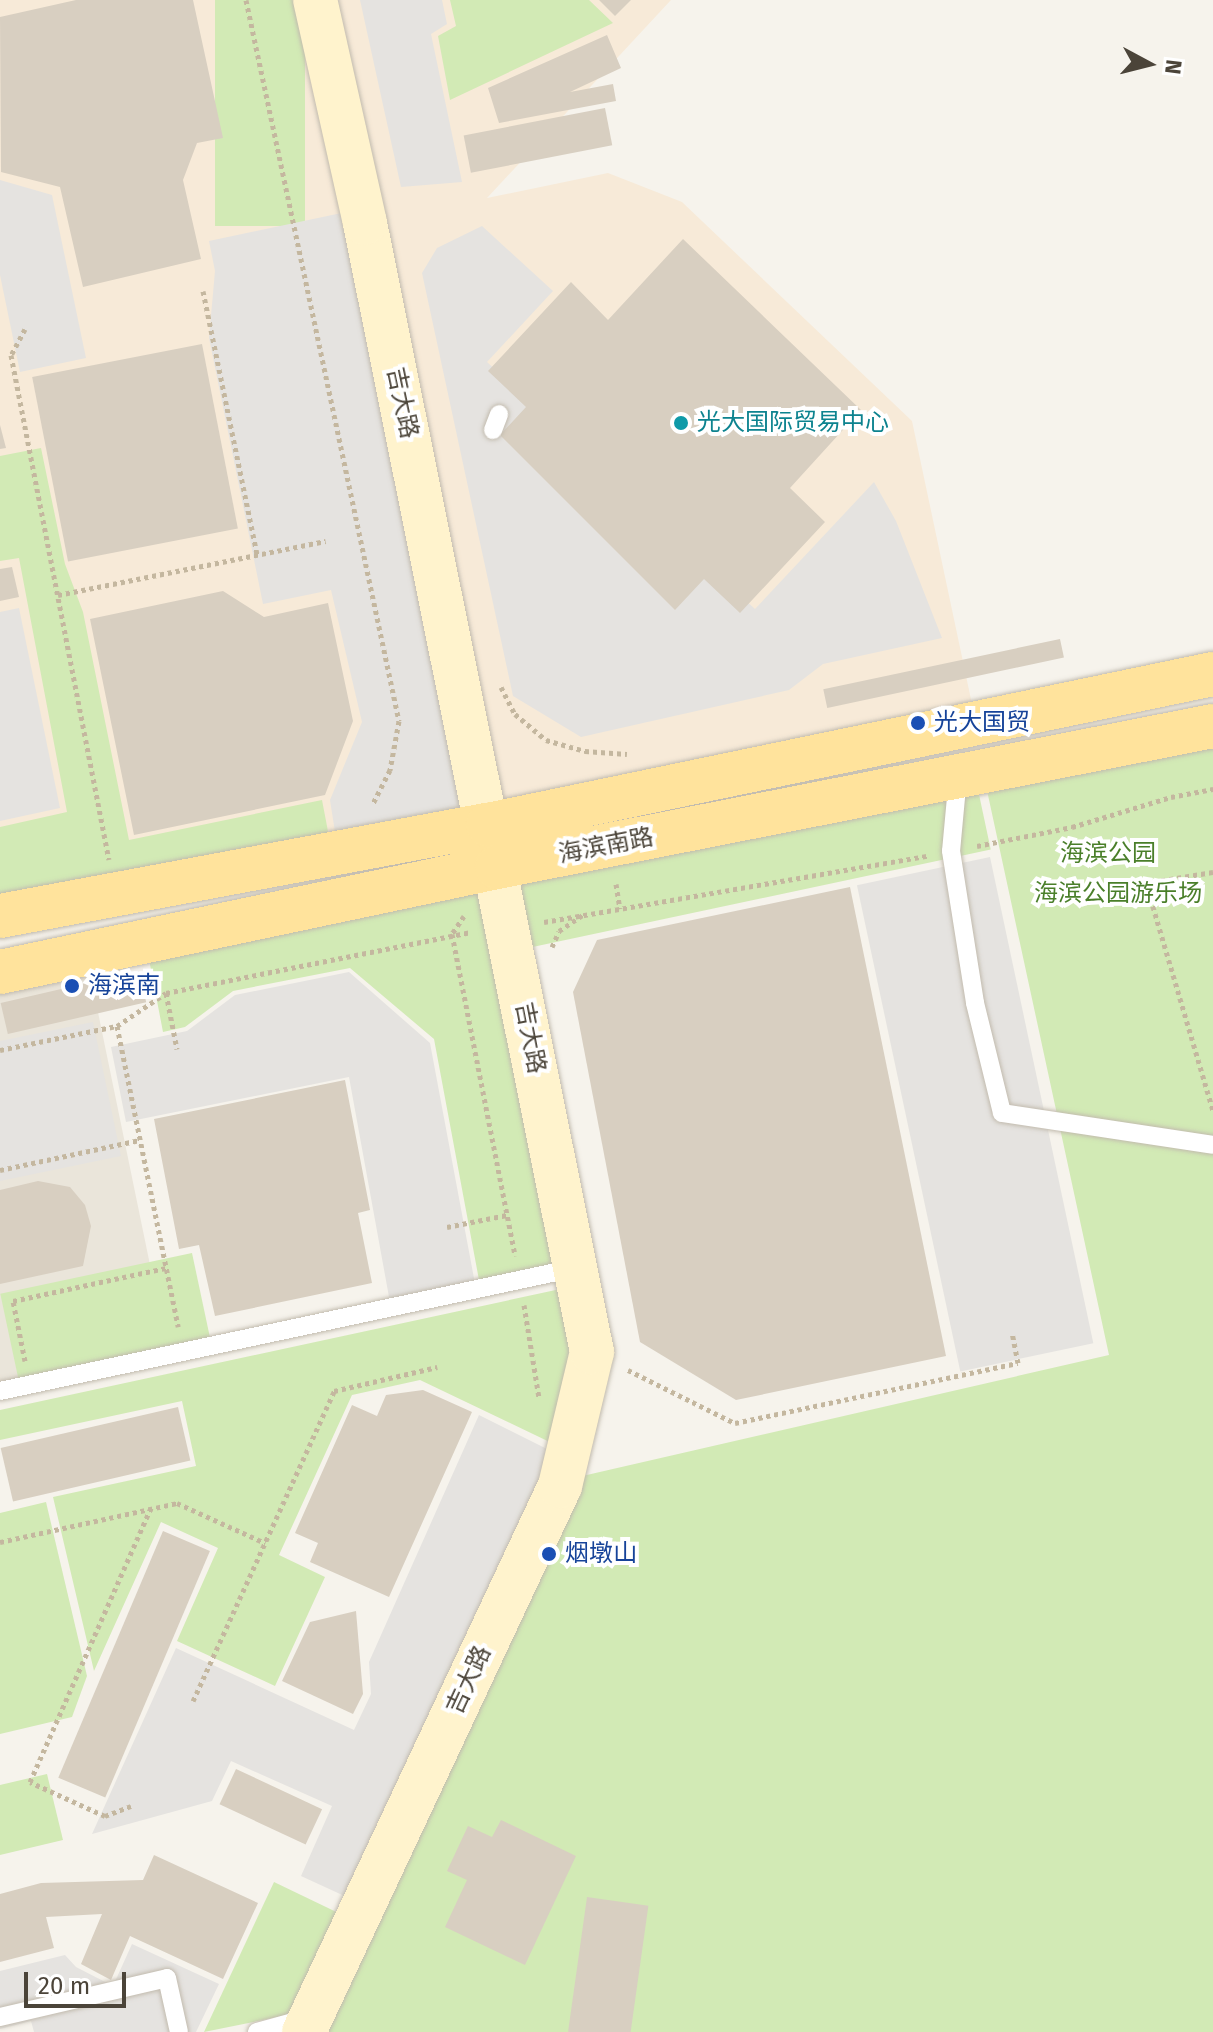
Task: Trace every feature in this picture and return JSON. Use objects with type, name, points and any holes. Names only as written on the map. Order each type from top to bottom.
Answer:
[{"type":"main road","name":"吉大路","points":[[308,2025],[560,1486],[592,1352],[497,867],[365,223],[315,0]]},
{"type":"main road","name":"海滨南路","points":[[0,916],[488,825],[1213,674]]},
{"type":"main road","name":"海滨南路","points":[[0,972],[497,867],[1213,726]]},
{"type":"lane","points":[[958,776],[951,851],[975,1003],[1002,1113],[1213,1145]]},
{"type":"lane","points":[[0,1391],[575,1268]]},
{"type":"lane","points":[[0,2017],[167,1978],[179,2032]]},
{"type":"lane","points":[[257,2032],[308,2025]]},
{"type":"path","points":[[246,0],[399,721],[390,770],[369,809]]},
{"type":"path","points":[[203,291],[257,555]]},
{"type":"path","points":[[25,329],[11,355],[116,894]]},
{"type":"path","points":[[58,595],[326,541]]},
{"type":"path","points":[[497,676],[505,699],[515,714],[546,740],[585,751],[641,755]]},
{"type":"path","points":[[0,1050],[117,1026],[166,993],[452,934],[509,928],[951,851],[1072,827],[1171,797],[1213,789]]},
{"type":"path","points":[[497,867],[452,934],[520,1279],[540,1407]]},
{"type":"path","points":[[1213,872],[1146,883],[1213,1110]]},
{"type":"path","points":[[166,993],[177,1049]]},
{"type":"path","points":[[117,1026],[183,1351]]},
{"type":"path","points":[[0,1170],[140,1140]]},
{"type":"path","points":[[447,1227],[507,1215]]},
{"type":"path","points":[[30,1384],[13,1301],[166,1268]]},
{"type":"path","points":[[592,1352],[735,1423],[1018,1363],[1012,1333]]},
{"type":"path","points":[[193,1701],[334,1391],[437,1367]]},
{"type":"path","points":[[0,1542],[177,1503],[265,1543]]},
{"type":"path","points":[[131,1806],[105,1816],[30,1782],[151,1508]]},
{"type":"shaded area","points":[[0,0],[671,0],[487,198],[608,173],[682,202],[912,421],[976,723],[0,916]]},
{"type":"shaded area","points":[[360,0],[442,0],[447,24],[431,34],[462,182],[401,187]]},
{"type":"shaded area","points":[[0,180],[52,195],[86,358],[20,372],[0,275]]},
{"type":"shaded area","points":[[351,211],[478,818],[337,845],[330,800],[362,722],[331,590],[263,604],[209,338],[215,271],[209,241]]},
{"type":"shaded area","points":[[482,226],[553,291],[487,362],[755,609],[874,482],[896,521],[942,638],[823,664],[789,690],[581,737],[513,696],[422,273],[437,248]]},
{"type":"shaded area","points":[[19,608],[60,808],[0,821],[0,612]]},
{"type":"shaded area","points":[[990,857],[1093,1343],[960,1371],[857,885]]},
{"type":"shaded area","points":[[86,954],[170,1362],[0,1400],[0,972]]},
{"type":"shaded area","points":[[349,972],[430,1043],[476,1289],[391,1308],[349,1077],[126,1122],[111,1047],[187,1031],[235,995]]},
{"type":"shaded area","points":[[93,1022],[121,1156],[0,1181],[0,1041]]},
{"type":"shaded area","points":[[479,1415],[557,1454],[364,1905],[301,1876],[332,1806],[231,1761],[212,1801],[92,1834],[176,1648],[354,1730],[371,1694],[369,1662]]},
{"type":"shaded area","points":[[132,1944],[219,1984],[196,2032],[34,2032],[31,2021],[0,2029],[0,1971],[65,1955],[76,1967],[113,1986]]},
{"type":"green space","points":[[215,0],[305,0],[305,226],[215,226]]},
{"type":"green space","points":[[450,0],[589,0],[613,23],[450,100],[438,36],[456,26]]},
{"type":"green space","points":[[41,448],[65,564],[83,612],[129,840],[322,800],[331,847],[0,909],[0,827],[67,812],[19,558],[0,561],[0,456]]},
{"type":"green space","points":[[1213,727],[1213,2032],[315,2032],[565,1480],[1109,1355],[983,772]]},
{"type":"green space","points":[[977,785],[991,850],[523,949],[509,884]]},
{"type":"green space","points":[[490,879],[567,1262],[479,1280],[434,1039],[350,968],[233,991],[185,1027],[163,1032],[147,949]]},
{"type":"green space","points":[[192,1253],[211,1344],[20,1385],[0,1294]]},
{"type":"green space","points":[[565,1288],[579,1355],[560,1447],[420,1380],[352,1395],[279,1555],[325,1577],[275,1686],[177,1641],[218,1548],[161,1522],[94,1671],[53,1497],[196,1466],[182,1401],[0,1440],[0,1410]]},
{"type":"green space","points":[[46,1502],[87,1676],[72,1717],[0,1734],[0,1513]]},
{"type":"green space","points":[[47,1774],[63,1840],[0,1855],[0,1785]]},
{"type":"green space","points":[[274,1882],[353,1920],[312,2010],[204,2032]]},
{"type":"building","points":[[76,0],[193,0],[223,138],[197,143],[183,180],[201,259],[83,287],[60,187],[1,172],[0,17]]},
{"type":"building","points":[[599,0],[631,0],[615,16]]},
{"type":"building","points":[[607,35],[621,68],[570,92],[613,84],[616,101],[499,123],[488,88]]},
{"type":"building","points":[[605,108],[612,145],[471,173],[464,135]]},
{"type":"building","name":"光大国际贸易中心","points":[[683,239],[861,410],[790,488],[825,522],[740,613],[704,579],[675,610],[500,435],[526,407],[488,371],[571,282],[608,320]]},
{"type":"building","points":[[202,344],[238,529],[68,562],[32,377]]},
{"type":"building","points":[[0,425],[6,448],[0,449]]},
{"type":"building","points":[[12,567],[19,597],[0,601],[0,569]]},
{"type":"building","points":[[223,591],[264,617],[328,603],[353,721],[325,795],[134,835],[90,619]]},
{"type":"building","points":[[1060,639],[1064,658],[827,708],[823,689]]},
{"type":"building","points":[[850,887],[946,1356],[736,1400],[640,1342],[573,992],[597,940]]},
{"type":"building","points":[[139,971],[146,1002],[8,1034],[1,1003]]},
{"type":"building","points":[[345,1080],[370,1210],[358,1213],[372,1283],[215,1316],[199,1245],[179,1249],[154,1119]]},
{"type":"building","points":[[38,1181],[70,1187],[85,1205],[91,1226],[83,1266],[0,1284],[0,1190]]},
{"type":"building","points":[[423,1390],[472,1412],[389,1597],[310,1562],[318,1543],[295,1533],[352,1405],[377,1416],[386,1395]]},
{"type":"building","points":[[178,1407],[190,1461],[13,1502],[1,1448]]},
{"type":"building","points":[[163,1531],[210,1551],[105,1798],[58,1778]]},
{"type":"building","points":[[356,1611],[363,1694],[353,1714],[282,1681],[310,1622]]},
{"type":"building","points":[[236,1769],[322,1809],[306,1844],[220,1804]]},
{"type":"building","points":[[501,1820],[576,1856],[525,1965],[445,1927],[467,1880],[447,1871],[468,1826],[492,1837]]},
{"type":"building","points":[[154,1855],[258,1903],[223,1979],[130,1936],[111,1980],[81,1964],[102,1914],[46,1917],[54,1948],[0,1962],[0,1894],[41,1883],[143,1880]]},
{"type":"building","points":[[587,1897],[648,1906],[631,2032],[568,2032]]},
{"type":"place","name":"光大国际贸易中心","points":[[681,423]]},
{"type":"place","name":"光大国贸","points":[[918,723]]},
{"type":"place","name":"海滨南","points":[[72,986]]},
{"type":"place","name":"烟墩山","points":[[549,1554]]},
{"type":"park label","name":"海滨公园","points":[[1108,854]]},
{"type":"park label","name":"海滨公园游乐场","points":[[1118,894]]}]
